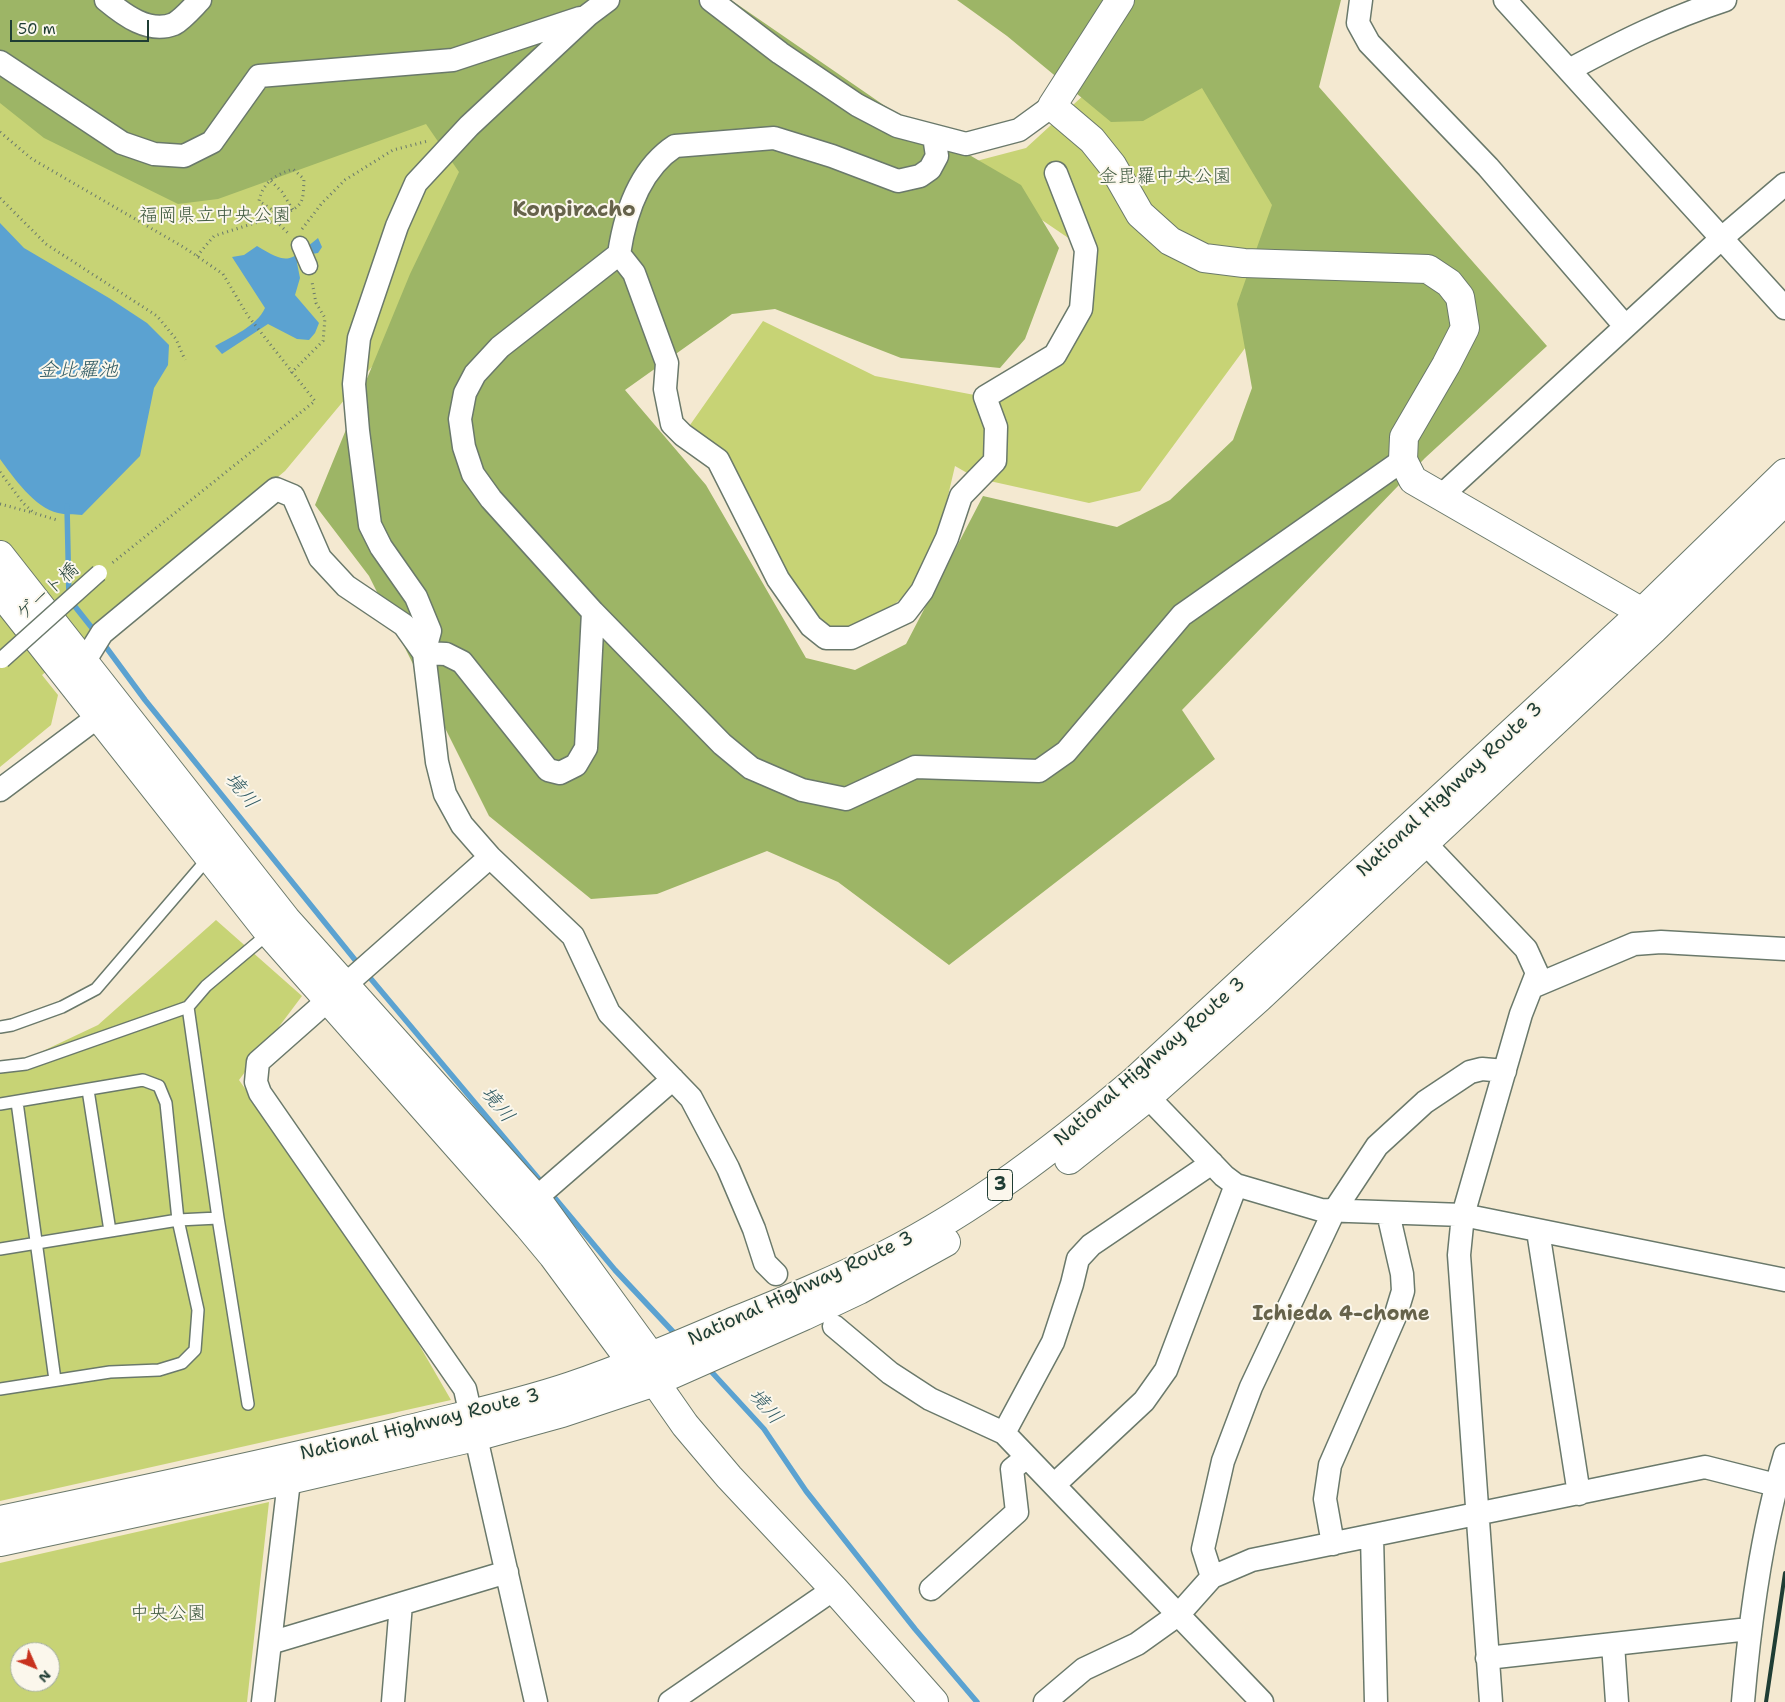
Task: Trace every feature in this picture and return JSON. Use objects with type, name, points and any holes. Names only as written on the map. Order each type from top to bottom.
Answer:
[{"type":"main road","points":[[1120,0],[1052,106],[1092,140],[1112,165],[1140,214],[1170,241],[1204,258],[1244,263],[1428,268],[1449,283],[1460,297],[1465,328],[1404,437],[1403,460],[1413,480],[1642,612]]},
{"type":"main road","name":"National Highway Route 3","points":[[646,1367],[885,1254],[985,1195],[1066,1139],[1133,1082],[1642,612],[1785,473]]},
{"type":"main road","name":"National Highway Route 3","points":[[0,1542],[472,1425],[570,1386],[646,1367],[804,1316],[910,1263],[956,1236],[1064,1163],[1148,1097],[1654,629],[1785,501]]},
{"type":"main road","points":[[0,556],[84,662],[107,710]]},
{"type":"main road","points":[[0,592],[107,710],[278,926],[336,992],[646,1367]]},
{"type":"main road","points":[[336,992],[536,1198],[685,1425],[728,1477],[834,1589],[934,1702]]},
{"type":"main road","name":"National Highway Route 3","points":[[0,1520],[290,1469]]},
{"type":"street","points":[[106,0],[136,21],[159,27],[175,23],[200,0]]},
{"type":"street","points":[[608,0],[588,15],[470,126],[416,183],[384,259],[359,338],[354,384],[370,525],[381,547],[416,597],[430,631],[424,653],[437,762],[445,794],[462,825],[490,857],[573,936],[609,1013],[691,1098],[724,1159],[754,1229],[765,1263],[776,1274]]},
{"type":"street","points":[[711,0],[780,53],[857,105],[897,126],[966,144],[1019,130],[1052,106]]},
{"type":"street","points":[[1361,0],[1358,23],[1368,43],[1488,167],[1625,326]]},
{"type":"street","points":[[1505,0],[1785,308]]},
{"type":"street","points":[[1569,70],[1668,19],[1725,0]]},
{"type":"street","points":[[0,62],[122,143],[154,154],[184,156],[212,142],[259,76],[453,60],[588,15]]},
{"type":"street","points":[[934,136],[937,156],[930,169],[920,176],[898,181],[832,156],[774,138],[675,146],[665,153],[647,172],[623,228],[619,254],[500,347],[475,374],[465,393],[460,419],[464,447],[473,474],[491,498],[592,612],[722,744],[752,768],[802,790],[846,799],[915,767],[1039,771],[1066,752],[1182,615],[1403,460]]},
{"type":"street","points":[[619,254],[634,273],[667,363],[666,389],[672,424],[683,435],[718,460],[778,579],[811,626],[826,638],[851,638],[906,612],[922,591],[947,538],[961,496],[995,461],[996,427],[984,397],[1055,355],[1081,309],[1086,250],[1056,173]]},
{"type":"street","points":[[1441,496],[1722,237],[1785,184]]},
{"type":"street","points":[[296,242],[309,266]]},
{"type":"street","points":[[84,662],[102,633],[276,489],[293,496],[320,558],[346,586],[404,625],[424,653]]},
{"type":"street","name":"ゲート橋","points":[[1,661],[99,573]]},
{"type":"street","points":[[424,653],[446,654],[462,662],[548,770],[560,773],[576,765],[586,748],[592,612]]},
{"type":"street","points":[[0,790],[107,710]]},
{"type":"street","points":[[1424,843],[1526,949],[1537,973],[1521,1014],[1463,1216],[1459,1255],[1491,1702]]},
{"type":"street","points":[[490,857],[258,1062],[256,1082],[260,1093],[300,1153],[465,1389],[536,1702]]},
{"type":"street","points":[[1532,987],[1634,944],[1661,942],[1785,949]]},
{"type":"street","points":[[1212,1577],[1203,1549],[1223,1461],[1251,1387],[1334,1211],[1377,1146],[1425,1102],[1470,1072],[1482,1069],[1505,1071]]},
{"type":"street","points":[[536,1198],[673,1079]]},
{"type":"street","points":[[1148,1097],[1236,1185],[1321,1210],[1463,1216],[1785,1280]]},
{"type":"street","points":[[1004,1433],[1053,1342],[1078,1259],[1091,1245],[1212,1163]]},
{"type":"street","points":[[1054,1485],[1144,1401],[1166,1370],[1236,1185]]},
{"type":"street","points":[[1333,1544],[1326,1499],[1330,1465],[1396,1314],[1403,1291],[1402,1274],[1388,1213]]},
{"type":"street","points":[[1538,1231],[1579,1494]]},
{"type":"street","points":[[834,1326],[890,1374],[930,1399],[1004,1433],[1262,1702]]},
{"type":"street","points":[[1743,1702],[1750,1629],[1776,1485],[1785,1455]]},
{"type":"street","points":[[931,1590],[1017,1512],[1012,1469],[1027,1457]]},
{"type":"street","points":[[1045,1702],[1084,1669],[1137,1644],[1179,1614],[1212,1577],[1252,1560],[1478,1516],[1705,1467],[1776,1485]]},
{"type":"street","points":[[263,1702],[290,1469]]},
{"type":"street","points":[[1372,1536],[1376,1702]]},
{"type":"street","points":[[270,1643],[507,1572]]},
{"type":"street","points":[[670,1702],[834,1589]]},
{"type":"street","points":[[393,1702],[401,1604]]},
{"type":"street","points":[[1487,1658],[1750,1629]]},
{"type":"street","points":[[1613,1644],[1616,1702]]},
{"type":"lane","points":[[0,1027],[12,1025],[62,1007],[96,989],[216,849]]},
{"type":"lane","points":[[0,1067],[26,1064],[188,1008],[206,986],[278,926]]},
{"type":"lane","points":[[188,1008],[218,1218],[248,1404]]},
{"type":"lane","points":[[0,1104],[143,1080],[159,1086],[166,1103],[178,1220],[198,1310],[195,1350],[182,1363],[159,1370],[110,1372],[0,1389]]},
{"type":"lane","points":[[88,1090],[110,1232]]},
{"type":"lane","points":[[17,1102],[55,1380]]},
{"type":"lane","points":[[0,1249],[178,1220],[218,1218]]},
{"type":"path","points":[[0,132],[32,159],[197,256],[223,274],[248,316],[291,373],[315,401],[99,573]]},
{"type":"path","points":[[197,256],[214,236],[262,220],[278,222],[296,242],[322,203],[345,180],[393,150],[434,139]]},
{"type":"path","points":[[293,169],[304,178],[303,199],[297,209],[286,213],[280,210],[274,211],[259,202],[262,188],[271,181],[280,173],[293,169]]},
{"type":"path","points":[[271,181],[282,192],[293,210]]},
{"type":"path","points":[[0,198],[46,244],[157,316],[176,339],[185,360]]},
{"type":"path","points":[[268,221],[274,211]]},
{"type":"path","points":[[291,373],[323,341],[325,318],[316,303],[309,266]]},
{"type":"path","points":[[0,472],[23,503],[34,513]]},
{"type":"path","points":[[0,504],[57,520]]},
{"type":"green space","name":"福岡県立中央公園","points":[[0,0],[678,0],[285,471],[42,675],[58,695],[51,725],[0,767]]},
{"type":"green space","points":[[0,0],[731,0],[885,106],[1021,185],[1059,248],[1025,339],[1000,368],[901,358],[775,309],[732,314],[625,390],[706,485],[806,658],[855,670],[906,644],[983,496],[1117,527],[1170,500],[1233,440],[1252,388],[1237,304],[1272,205],[1202,88],[1143,121],[1111,122],[1007,36],[957,0],[1341,0],[1319,87],[1547,346],[1425,458],[1182,710],[1215,759],[949,965],[838,882],[767,851],[657,894],[591,899],[489,816],[369,576],[315,505],[410,274],[459,172],[426,124],[218,199],[178,204],[44,138],[0,103]]},
{"type":"green space","name":"金毘羅中央公園","points":[[1135,31],[1250,102],[1307,236],[1251,340],[1140,491],[1089,503],[976,478],[955,466],[929,577],[851,638],[811,626],[742,507],[683,435],[763,321],[875,376],[985,397],[1055,355],[1081,309],[1086,250],[961,165],[1026,148],[1098,82]]},
{"type":"green space","points":[[216,920],[302,996],[239,1080],[399,1310],[451,1400],[0,1501],[0,1062],[26,1059],[98,1025]]},
{"type":"green space","name":"中央公園","points":[[269,1502],[247,1702],[0,1702],[0,1563]]},
{"type":"water","name":"金比羅池","points":[[0,223],[24,248],[109,298],[147,323],[169,345],[168,365],[154,388],[140,456],[82,515],[58,513],[41,505],[25,491],[0,459]]},
{"type":"water","points":[[318,238],[322,247],[318,253],[312,254],[297,263],[300,278],[295,295],[319,323],[315,333],[309,340],[297,339],[268,324],[222,354],[215,346],[250,326],[265,308],[232,257],[244,255],[257,246],[276,256],[289,258],[301,252]]},
{"type":"waterway","name":"境川","points":[[67,506],[69,599],[96,633]]},
{"type":"waterway","name":"境川","points":[[103,643],[145,700],[360,966]]},
{"type":"waterway","name":"境川","points":[[366,973],[543,1184]]},
{"type":"waterway","name":"境川","points":[[549,1191],[615,1270],[677,1336]]},
{"type":"waterway","name":"境川","points":[[708,1368],[764,1429],[806,1491],[915,1629],[977,1702]]},
{"type":"railway","points":[[1766,1702],[1785,1573]]},
{"type":"district","name":"Konpiracho","points":[[574,211]]},
{"type":"district","name":"Ichieda 4-chome","points":[[1341,1315]]}]
